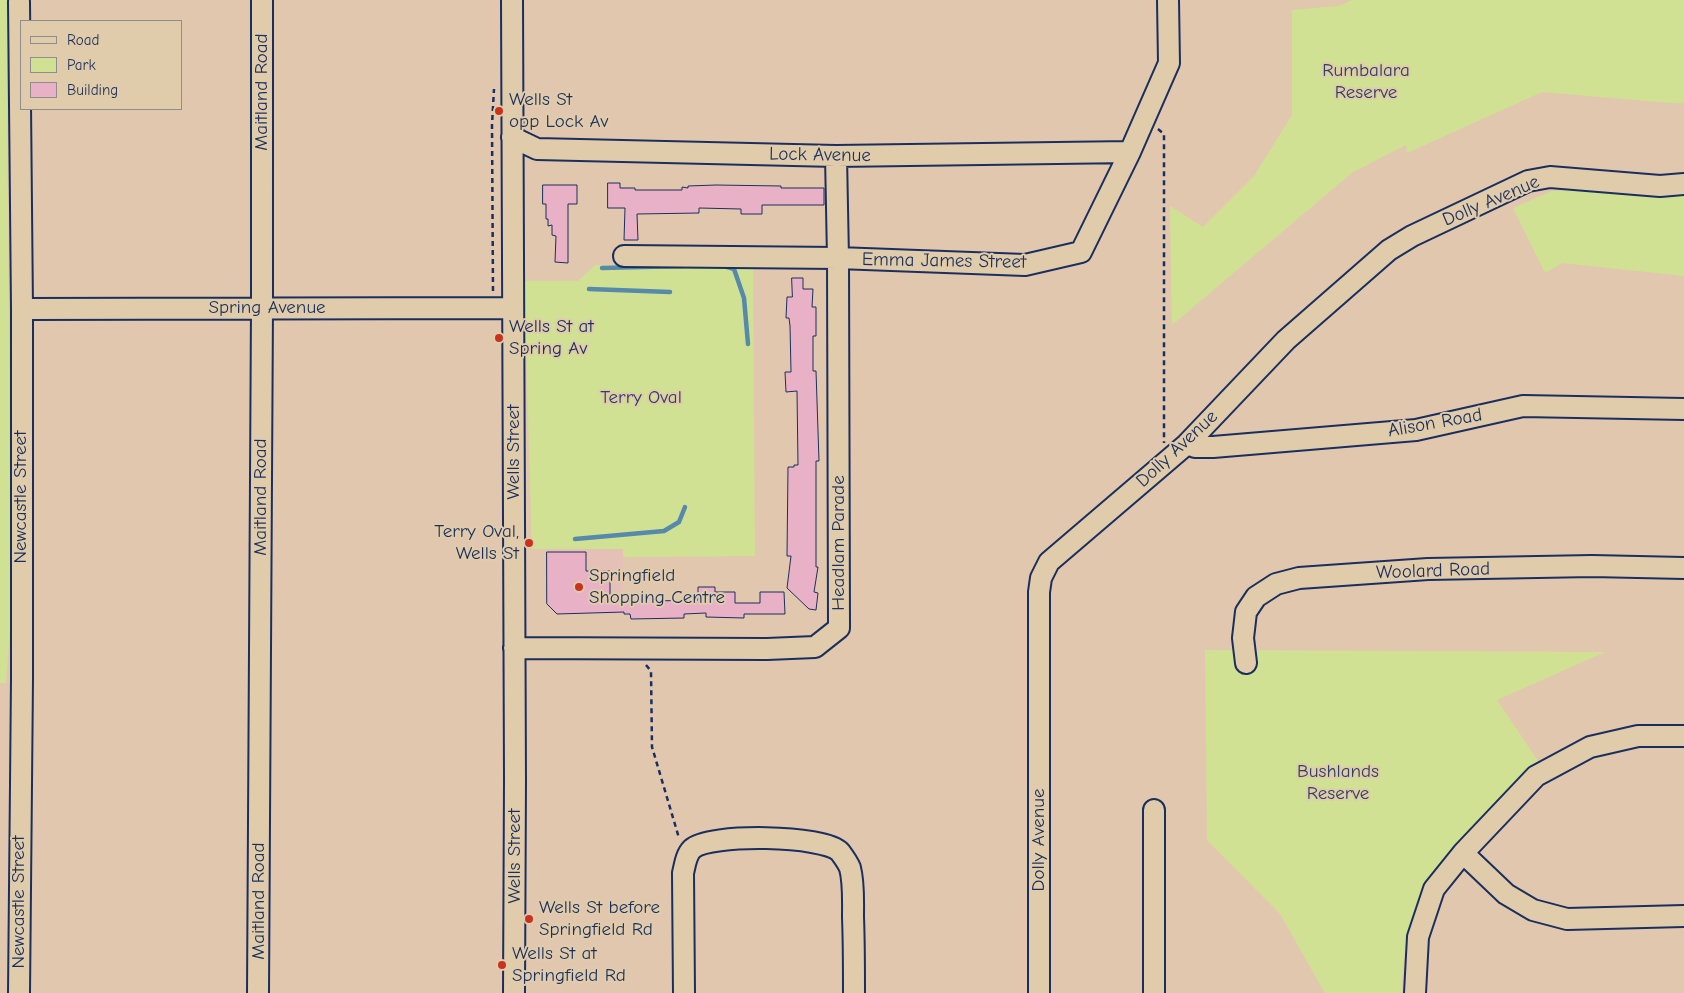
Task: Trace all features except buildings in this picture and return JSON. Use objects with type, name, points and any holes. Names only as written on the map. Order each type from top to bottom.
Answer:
[{"type":"street","name":"Maitland Road","points":[[258,993],[262,0]]},
{"type":"street","name":"Wells Street","points":[[512,0],[514,993]]},
{"type":"street","name":"Emma James Street","points":[[624,256],[838,258],[1025,265],[1081,252],[1130,152],[1169,63],[1168,0]]},
{"type":"street","name":"Newcastle Street","points":[[19,2],[20,104]]},
{"type":"street","name":"Newcastle Street","points":[[19,993],[22,679],[20,110]]},
{"type":"street","name":"Lock Avenue","points":[[512,137],[537,149],[836,156],[1130,152]]},
{"type":"street","name":"Headlam Parade","points":[[514,648],[767,649],[814,647],[839,628],[836,156]]},
{"type":"street","name":"Dolly Avenue","points":[[1039,993],[1039,592],[1041,578],[1049,562],[1187,444],[1286,340],[1390,250],[1412,236],[1528,182],[1550,177],[1660,186],[1684,184]]},
{"type":"street","name":"Spring Avenue","points":[[22,309],[262,307],[513,308]]},
{"type":"street","name":"Alison Road","points":[[1187,444],[1195,447],[1214,447],[1416,430],[1523,406],[1684,409]]},
{"type":"street","name":"Woolard Road","points":[[1246,663],[1243,638],[1246,612],[1256,596],[1276,584],[1299,578],[1428,569],[1592,566],[1684,568]]},
{"type":"street","points":[[1416,993],[1418,937],[1434,889],[1463,853],[1536,776],[1590,747],[1638,736],[1684,736]]},
{"type":"street","points":[[1154,810],[1154,993]]},
{"type":"street","points":[[684,993],[683,873],[686,860],[691,849],[701,843],[739,838],[801,840],[824,843],[839,850],[849,867],[853,891],[854,993]]},
{"type":"street","points":[[1463,853],[1506,894],[1533,910],[1567,919],[1684,916]]},
{"type":"path","points":[[493,297],[492,125],[494,88]]},
{"type":"path","points":[[1145,119],[1164,134],[1164,437],[1167,461]]},
{"type":"path","points":[[633,648],[651,671],[652,747],[686,860]]},
{"type":"shaded area","name":"Springfield Shopping Centre","points":[[547,549],[623,549],[623,614],[557,614],[547,604]]},
{"type":"green space","points":[[0,0],[12,0],[9,8],[7,69],[11,616],[6,683],[0,683]]},
{"type":"green space","name":"Rumbalara Reserve","points":[[1352,0],[1684,0],[1684,103],[1542,92],[1407,153],[1406,145],[1353,172],[1172,325],[1170,206],[1203,227],[1254,176],[1292,115],[1292,10],[1339,6]]},
{"type":"green space","points":[[1684,190],[1684,276],[1562,263],[1545,273],[1513,208],[1552,191]]},
{"type":"green space","name":"Terry Oval","points":[[753,264],[755,556],[623,557],[623,549],[532,549],[524,281],[578,281],[595,265]]},
{"type":"green space","name":"Bushlands Reserve","points":[[1205,650],[1605,652],[1497,700],[1538,761],[1475,824],[1426,883],[1413,914],[1406,940],[1402,993],[1325,993],[1280,914],[1207,840]]},
{"type":"waterway","points":[[602,268],[683,266]]},
{"type":"waterway","points":[[724,266],[734,269],[744,298],[748,344]]},
{"type":"waterway","points":[[589,289],[670,292]]},
{"type":"waterway","points":[[575,539],[664,531],[679,522],[685,507]]},
{"type":"place","name":"Wells St opp Lock Av","points":[[499,111]]},
{"type":"place","name":"Wells St at Spring Av","points":[[499,338]]},
{"type":"place","name":"Terry Oval, Wells St","points":[[529,543]]},
{"type":"place","name":"Springfield Shopping Centre","points":[[579,587]]},
{"type":"place","name":"Wells St before Springfield Rd","points":[[529,919]]},
{"type":"place","name":"Wells St at Springfield Rd","points":[[502,965]]}]
